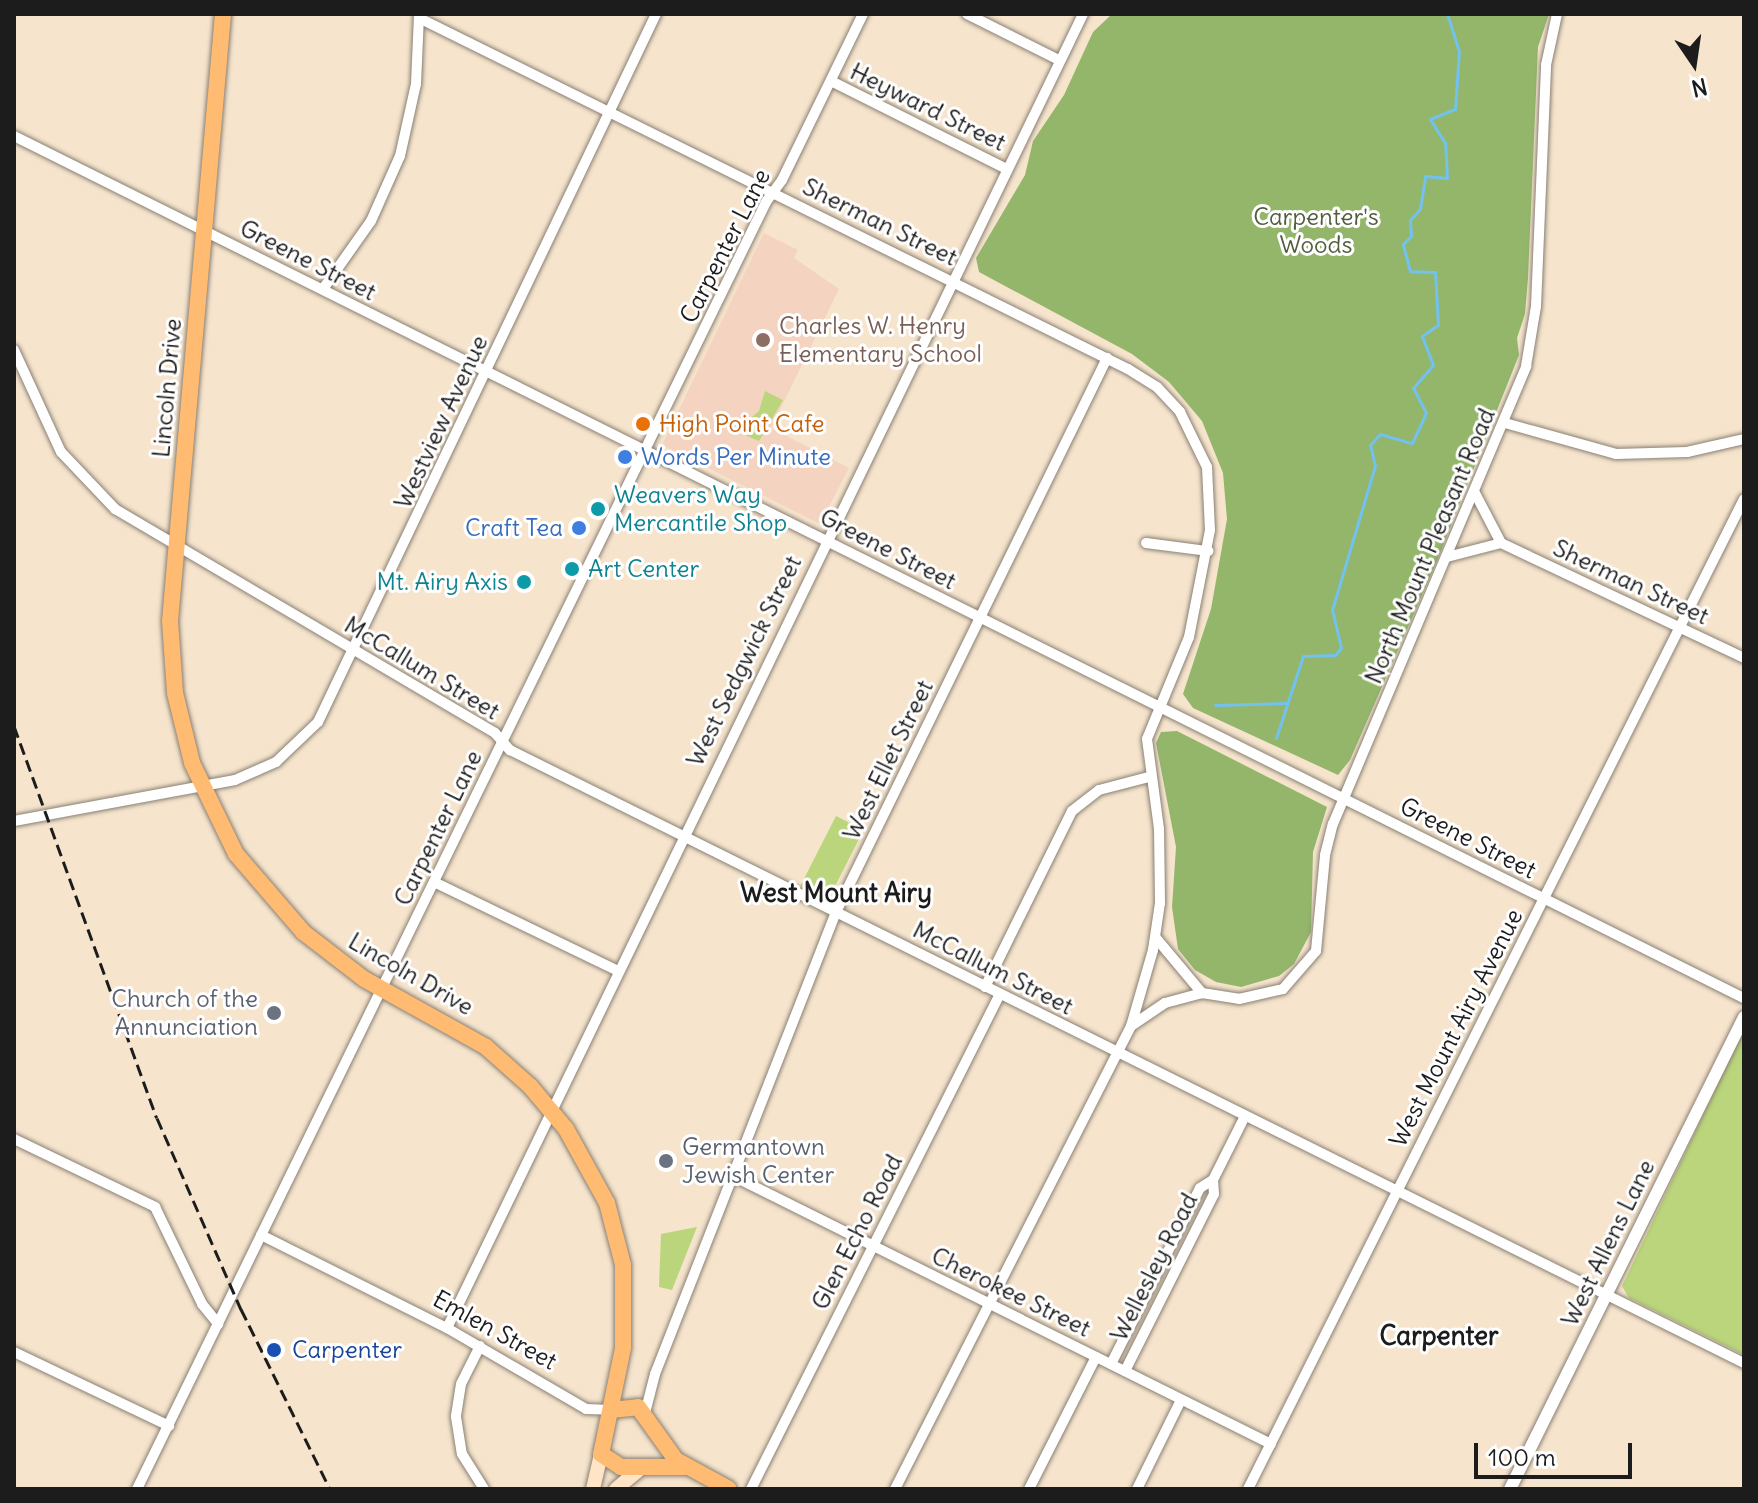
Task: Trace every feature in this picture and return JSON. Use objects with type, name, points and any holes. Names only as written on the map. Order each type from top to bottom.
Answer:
[{"type":"main road","name":"Lincoln Drive","points":[[223,14],[176,547],[173,677],[183,732],[201,788],[236,854],[272,900],[326,952],[382,989],[486,1047],[552,1110],[590,1165],[619,1243],[625,1328],[593,1489]]},
{"type":"main road","name":"Emlen Street","points":[[611,1410],[633,1406],[645,1413]]},
{"type":"main road","points":[[645,1413],[652,1432],[685,1467],[729,1489]]},
{"type":"main road","points":[[616,1489],[644,1465],[652,1432]]},
{"type":"main road","points":[[601,1454],[621,1467],[685,1467]]},
{"type":"street","name":"Westview Avenue","points":[[201,788],[249,775],[299,743],[325,712],[656,14]]},
{"type":"street","name":"Carpenter Lane","points":[[137,1489],[645,450],[863,14]]},
{"type":"street","points":[[967,14],[1059,60]]},
{"type":"street","name":"West Sedgwick Street","points":[[447,1328],[825,540],[1083,14]]},
{"type":"street","name":"North Mount Pleasant Road","points":[[895,1489],[1131,1026],[1165,1003],[1202,993],[1239,999],[1266,996],[1290,984],[1307,966],[1321,934],[1325,855],[1343,798],[1505,423],[1535,322],[1546,65],[1557,14]]},
{"type":"street","name":"Sherman Street","points":[[419,16],[1107,358],[1157,387],[1197,441],[1210,489],[1208,551],[1189,637],[1147,739],[1149,777],[1160,844],[1156,938],[1131,1026]]},
{"type":"street","points":[[323,289],[371,221],[400,156],[416,84],[419,16]]},
{"type":"street","name":"Heyward Street","points":[[831,81],[1007,169]]},
{"type":"street","name":"Greene Street","points":[[14,136],[1744,998]]},
{"type":"street","name":"McCallum Street","points":[[14,350],[48,430],[77,473],[122,515],[355,651],[502,742],[510,750],[1744,1363]]},
{"type":"street","name":"West Ellet Street","points":[[645,1413],[836,912],[1107,358]]},
{"type":"street","points":[[1505,423],[1579,448],[1635,456],[1687,452],[1744,439]]},
{"type":"street","points":[[1447,557],[1501,543],[1475,493]]},
{"type":"street","name":"West Mount Airy Avenue","points":[[1248,1489],[1744,499]]},
{"type":"street","points":[[1146,543],[1208,551]]},
{"type":"street","name":"Sherman Street","points":[[1501,543],[1744,658]]},
{"type":"street","points":[[985,987],[1072,811],[1099,790],[1149,777]]},
{"type":"street","points":[[14,821],[201,788]]},
{"type":"street","points":[[434,882],[618,971]]},
{"type":"street","points":[[1156,938],[1202,993]]},
{"type":"street","name":"Glen Echo Road","points":[[751,1489],[1000,994]]},
{"type":"street","name":"West Allens Lane","points":[[1514,1488],[1744,1017]]},
{"type":"street","name":"Wellesley Road","points":[[1125,1371],[1214,1194],[1213,1180],[1245,1116]]},
{"type":"street","points":[[14,1139],[155,1207],[205,1311],[218,1324]]},
{"type":"street","name":"Cherokee Street","points":[[733,1176],[1271,1444]]},
{"type":"street","name":"Wellesley Road","points":[[1111,1364],[1200,1188],[1213,1180]]},
{"type":"street","name":"Emlen Street","points":[[261,1235],[447,1328],[586,1409],[611,1410]]},
{"type":"street","points":[[480,1346],[461,1384],[456,1417],[462,1454],[484,1489]]},
{"type":"street","points":[[14,1352],[169,1426]]},
{"type":"street","points":[[1029,1489],[1096,1357]]},
{"type":"street","points":[[1137,1489],[1181,1400]]},
{"type":"shaded area","name":"Charles W. Henry Elementary School","points":[[764,233],[798,250],[794,258],[839,289],[771,428],[849,468],[820,524],[662,445]]},
{"type":"green space","name":"Carpenter's Woods","points":[[1112,14],[1549,14],[1538,47],[1528,278],[1525,314],[1517,338],[1519,355],[1436,563],[1350,760],[1338,775],[1193,708],[1183,694],[1211,609],[1227,519],[1223,473],[1202,421],[1169,382],[1132,354],[979,272],[976,258],[1025,175],[1033,141],[1064,95],[1093,32]]},
{"type":"green space","points":[[765,391],[783,400],[759,441],[747,436],[746,422],[759,411]]},
{"type":"green space","points":[[1177,731],[1327,807],[1313,852],[1311,932],[1294,964],[1279,976],[1241,987],[1216,982],[1195,970],[1178,949],[1172,907],[1176,847],[1156,743],[1161,732]]},
{"type":"green space","points":[[836,816],[864,830],[828,900],[801,885]]},
{"type":"green space","points":[[1744,1029],[1744,1355],[1629,1298],[1622,1286]]},
{"type":"green space","points":[[697,1227],[672,1290],[659,1287],[661,1234]]},
{"type":"waterway","points":[[1276,738],[1303,656],[1335,655],[1341,648],[1332,610],[1375,466],[1370,445],[1380,434],[1412,443],[1426,413],[1413,388],[1433,365],[1422,336],[1438,325],[1435,272],[1410,271],[1403,244],[1411,236],[1410,220],[1420,209],[1425,176],[1447,178],[1445,143],[1430,119],[1455,109],[1459,51],[1447,14]]},
{"type":"waterway","points":[[1215,705],[1286,703]]},
{"type":"railway","points":[[14,726],[157,1118],[241,1309],[330,1489]]},
{"type":"place","name":"Charles W. Henry Elementary School","points":[[763,340]]},
{"type":"place","name":"High Point Cafe","points":[[643,424]]},
{"type":"place","name":"Words Per Minute","points":[[625,457]]},
{"type":"place","name":"Weavers Way Mercantile Shop","points":[[598,509]]},
{"type":"place","name":"Craft Tea","points":[[579,528]]},
{"type":"place","name":"Art Center","points":[[572,569]]},
{"type":"place","name":"Mt. Airy Axis","points":[[524,582]]},
{"type":"place","name":"Church of the Annunciation","points":[[274,1013]]},
{"type":"place","name":"Germantown Jewish Center","points":[[666,1161]]},
{"type":"place","name":"Carpenter","points":[[274,1350]]},
{"type":"district","name":"West Mount Airy","points":[[836,893]]},
{"type":"district","name":"Carpenter","points":[[1439,1336]]}]
